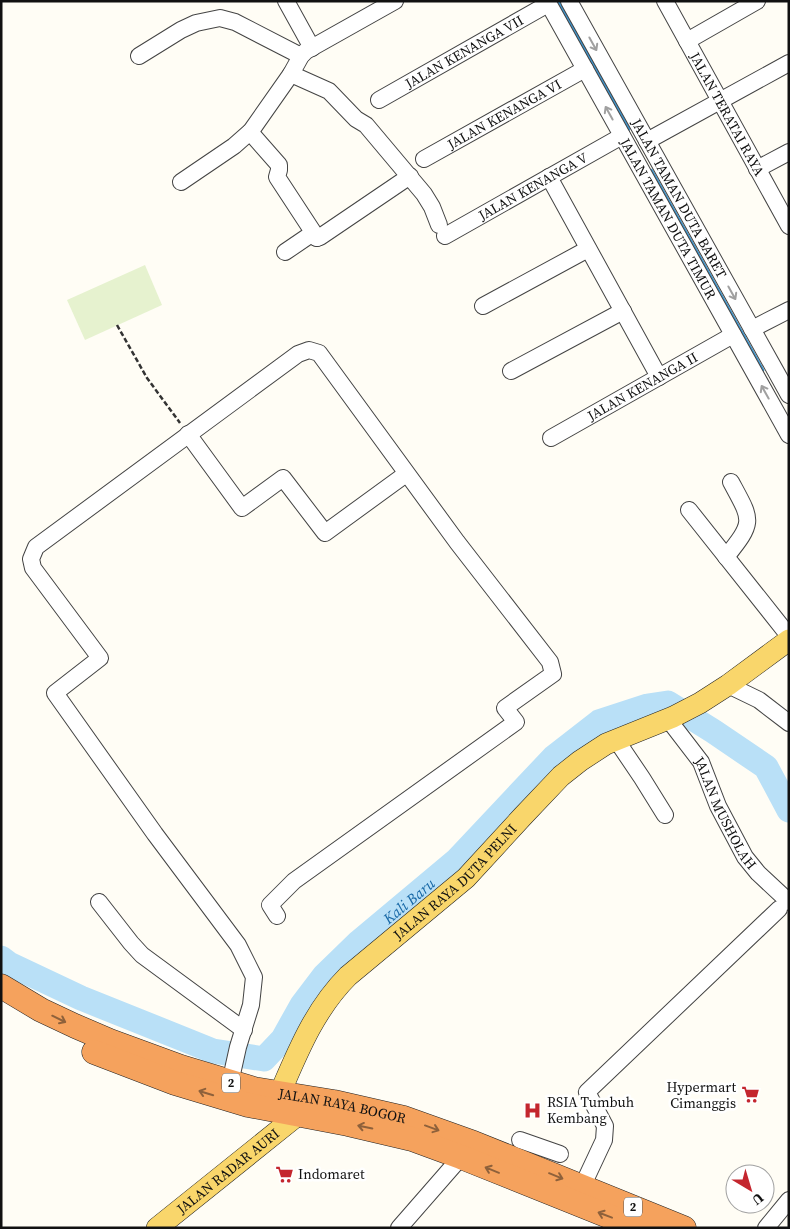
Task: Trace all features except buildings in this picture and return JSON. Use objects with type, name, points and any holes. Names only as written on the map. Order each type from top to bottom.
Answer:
[{"type":"highway","name":"JALAN RAYA BOGOR","points":[[1,986],[41,1010],[110,1041],[181,1067],[232,1078],[280,1093],[334,1102],[404,1118],[530,1165],[684,1228]]},
{"type":"highway","name":"JALAN RAYA BOGOR","points":[[1,1006],[84,1048],[144,1072],[205,1093],[248,1105],[379,1130],[412,1139],[461,1157],[530,1165],[638,1228]]},
{"type":"main road","name":"JALAN RAYA DUTA PELNI","points":[[280,1093],[314,1019],[336,989],[348,976],[466,878],[561,776],[594,751],[700,703],[789,640]]},
{"type":"main road","name":"JALAN RADAR AURI","points":[[157,1228],[299,1114]]},
{"type":"street","points":[[286,1],[306,52]]},
{"type":"street","points":[[181,182],[234,146],[250,132],[306,52],[395,1]]},
{"type":"street","name":"JALAN TAMAN DUTA BARET","points":[[569,1],[789,395]]},
{"type":"street","name":"JALAN TERATAI RAYA","points":[[665,1],[789,226]]},
{"type":"street","points":[[687,41],[757,1]]},
{"type":"street","name":"JALAN TAMAN DUTA TIMUR","points":[[548,2],[789,435]]},
{"type":"street","name":"JALAN KENANGA VII","points":[[379,100],[548,2]]},
{"type":"street","points":[[139,56],[196,23],[220,18],[235,22],[306,52]]},
{"type":"street","points":[[647,141],[789,63]]},
{"type":"street","name":"JALAN KENANGA VI","points":[[424,159],[585,69]]},
{"type":"street","points":[[291,74],[322,87],[334,95],[356,119],[366,125],[410,176],[317,238]]},
{"type":"street","points":[[250,132],[279,165],[277,177],[317,238]]},
{"type":"street","name":"JALAN KENANGA V","points":[[410,176],[431,204],[442,230],[549,178],[622,136]]},
{"type":"street","points":[[758,169],[789,152]]},
{"type":"street","points":[[549,178],[659,377]]},
{"type":"street","points":[[285,252],[310,235],[317,238]]},
{"type":"street","points":[[483,306],[588,248]]},
{"type":"street","points":[[752,329],[789,310]]},
{"type":"street","points":[[510,371],[623,311]]},
{"type":"street","name":"JALAN KENANGA II","points":[[551,438],[733,335]]},
{"type":"street","points":[[232,1078],[237,1052],[251,1005],[254,977],[238,945],[155,834],[55,692],[100,658],[33,568],[32,559],[36,547],[298,354],[309,350],[319,353],[406,474],[550,662],[553,674],[505,708],[516,722],[294,881],[270,905],[277,916]]},
{"type":"street","points":[[188,434],[242,508],[283,478],[325,533],[406,474]]},
{"type":"street","points":[[726,557],[744,535],[748,523],[746,511],[731,482]]},
{"type":"street","points":[[689,510],[789,636]]},
{"type":"street","points":[[728,685],[759,700],[789,723]]},
{"type":"street","name":"JALAN MUSHOLAH","points":[[670,718],[701,762],[718,806],[745,857],[784,906]]},
{"type":"street","points":[[617,741],[665,815]]},
{"type":"street","points":[[99,902],[142,955],[244,1030]]},
{"type":"street","points":[[582,1187],[604,1140],[605,1126],[587,1092],[784,906]]},
{"type":"street","points":[[520,1140],[530,1165],[560,1154]]},
{"type":"street","points":[[399,1228],[461,1157]]},
{"type":"street","points":[[766,1228],[789,1200]]},
{"type":"path","points":[[117,325],[147,378],[188,434]]},
{"type":"green space","points":[[145,265],[162,305],[85,340],[67,300]]},
{"type":"waterway","points":[[558,1],[628,129]]},
{"type":"waterway","points":[[651,171],[762,370]]},
{"type":"waterway","name":"Kali Baru","points":[[1,958],[9,964],[81,998],[213,1051],[264,1059],[283,1039],[302,1005],[324,976],[359,942],[457,860],[554,757],[599,722],[648,706],[668,703],[766,767],[789,810]]},
{"type":"place","name":"Hypermart Cimanggis","points":[[750,1095]]},
{"type":"place","name":"RSIA Tumbuh Kembang","points":[[533,1110]]},
{"type":"place","name":"Indomaret","points":[[284,1174]]}]
